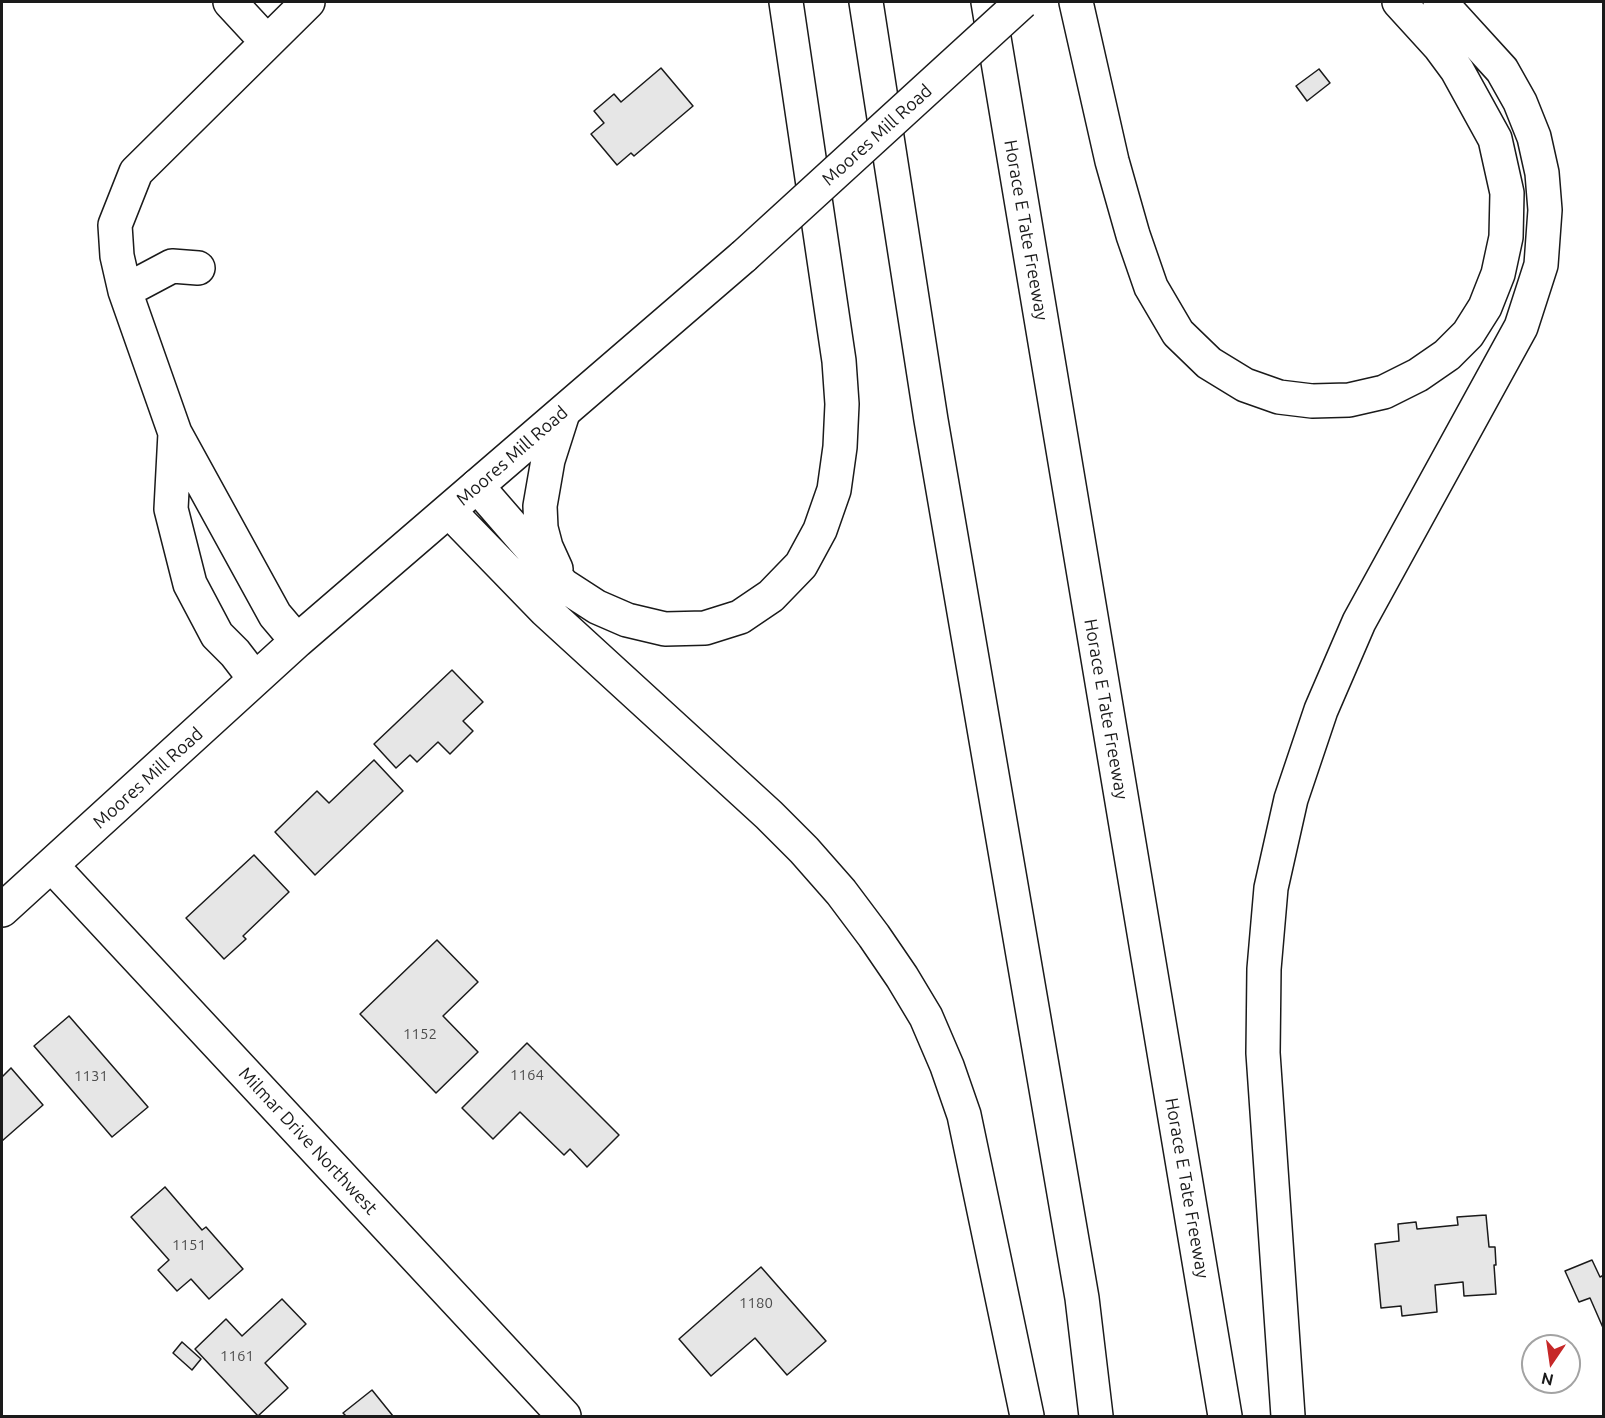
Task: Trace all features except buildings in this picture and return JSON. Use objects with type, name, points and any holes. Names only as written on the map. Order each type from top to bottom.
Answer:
[{"type":"main road","points":[[230,2],[267,42]]},
{"type":"main road","points":[[297,641],[275,615],[175,433],[124,291],[117,256],[115,225],[136,172],[308,2]]},
{"type":"main road","points":[[477,486],[563,585],[597,607],[627,620],[665,629],[705,628],[740,617],[771,596],[801,566],[820,530],[834,490],[840,447],[842,404],[839,361],[786,2]]},
{"type":"main road","points":[[866,2],[931,420],[1082,1298],[1096,1416]]},
{"type":"main road","name":"Horace E Tate Freeway","points":[[988,2],[1226,1416]]},
{"type":"main road","name":"Moores Mill Road","points":[[2,910],[297,641],[744,256],[1022,2]]},
{"type":"main road","points":[[1076,2],[1109,150],[1133,235],[1151,287],[1178,333],[1209,363],[1245,385],[1279,397],[1312,401],[1349,400],[1384,392],[1418,375],[1447,355],[1468,334],[1485,307],[1498,274],[1506,237],[1507,193],[1495,139],[1457,70],[1440,46],[1399,2]]},
{"type":"main road","points":[[1288,1416],[1263,1053],[1264,969],[1271,888],[1291,800],[1321,710],[1359,622],[1521,327],[1541,265],[1545,210],[1542,173],[1534,137],[1520,102],[1502,70],[1440,2]]},
{"type":"main road","points":[[124,291],[172,266],[198,268]]},
{"type":"main road","points":[[563,413],[548,460],[540,506],[541,528],[546,547],[563,585]]},
{"type":"main road","points":[[175,433],[171,509],[190,584],[217,635],[235,653],[255,680]]},
{"type":"main road","points":[[449,511],[545,610],[769,815],[804,850],[841,892],[902,977],[926,1017],[964,1114],[1027,1416]]},
{"type":"main road","name":"Milmar Drive Northwest","points":[[52,866],[564,1416]]}]
